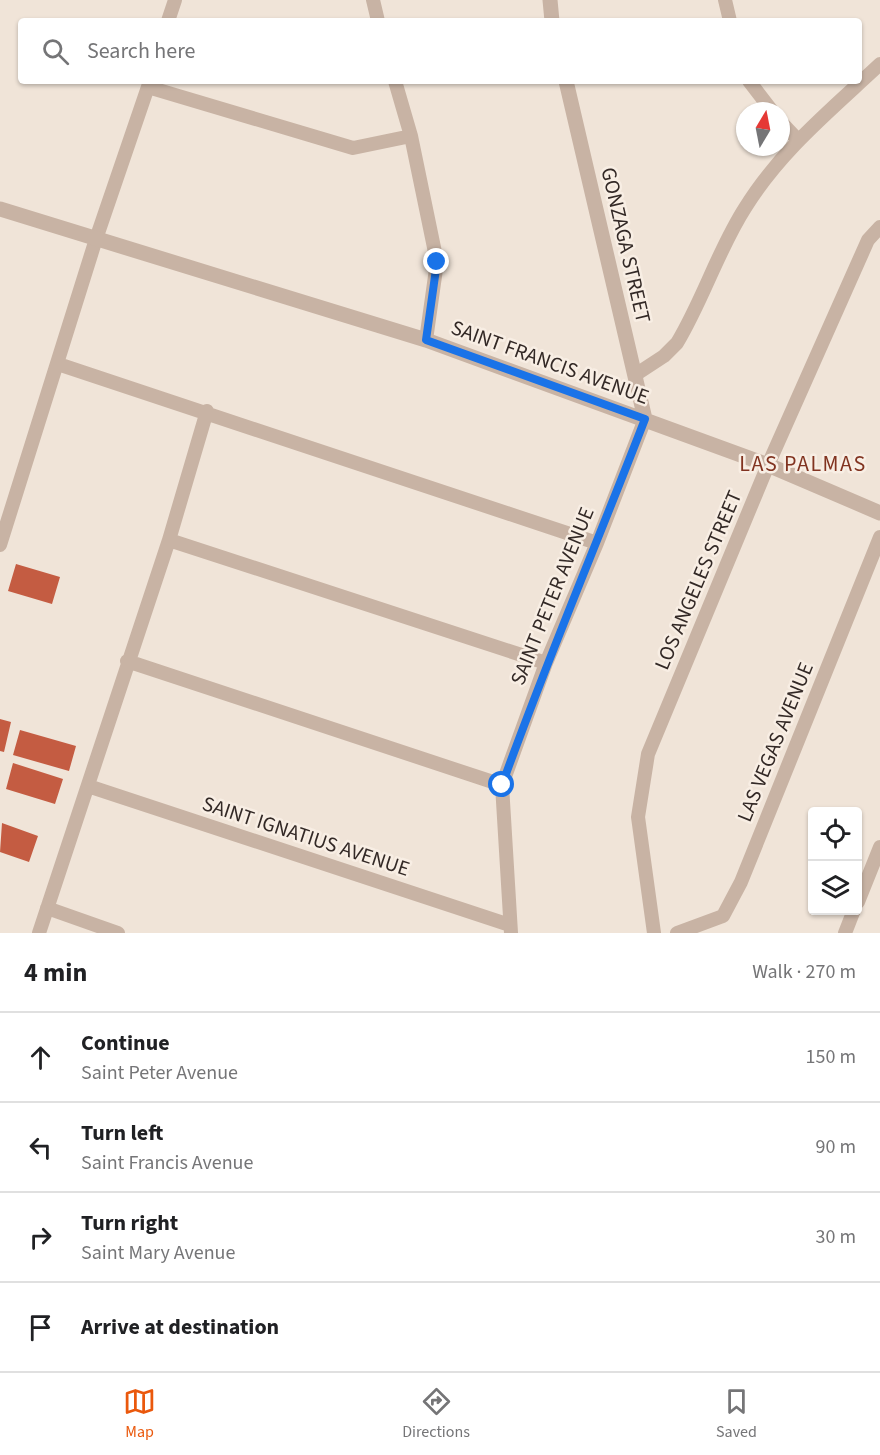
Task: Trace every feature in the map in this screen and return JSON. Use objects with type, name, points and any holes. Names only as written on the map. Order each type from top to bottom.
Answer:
[{"type":"street","points":[[169,18],[174,0]]},
{"type":"street","points":[[373,0],[377,18]]},
{"type":"street","points":[[550,0],[552,18]]},
{"type":"street","points":[[725,0],[729,18]]},
{"type":"street","points":[[862,81],[880,64]]},
{"type":"street","points":[[0,545],[96,239],[149,84],[352,148],[411,136]]},
{"type":"street","points":[[396,84],[411,136],[437,262],[426,340]]},
{"type":"street","name":"GONZAGA STREET","points":[[567,84],[645,419]]},
{"type":"street","points":[[751,84],[765,102]]},
{"type":"street","points":[[635,375],[664,356],[677,344],[744,209],[768,174],[798,140],[858,84]]},
{"type":"street","points":[[790,132],[798,140]]},
{"type":"street","name":"SAINT FRANCIS AVENUE","points":[[0,209],[426,340],[768,465],[880,513]]},
{"type":"street","name":"LOS ANGELES STREET","points":[[654,933],[638,817],[648,754],[768,465],[868,240],[880,227]]},
{"type":"street","points":[[58,364],[207,411],[597,543]]},
{"type":"street","points":[[39,933],[127,661],[169,540],[207,411]]},
{"type":"street","name":"SAINT PETER AVENUE","points":[[510,929],[502,785],[546,663],[597,543],[645,419]]},
{"type":"street","name":"LAS VEGAS AVENUE","points":[[677,933],[723,916],[741,882],[880,537]]},
{"type":"street","points":[[169,540],[546,663]]},
{"type":"street","points":[[127,661],[502,785]]},
{"type":"street","name":"SAINT IGNATIUS AVENUE","points":[[88,786],[510,929]]},
{"type":"street","points":[[862,892],[880,847]]},
{"type":"street","points":[[47,908],[118,933]]},
{"type":"street","points":[[845,933],[852,915]]},
{"type":"building","points":[[16,564],[60,577],[52,604],[8,591]]},
{"type":"building","points":[[0,719],[11,722],[4,752],[0,751]]},
{"type":"building","points":[[20,730],[76,746],[69,771],[13,755]]},
{"type":"building","points":[[13,763],[63,779],[55,804],[6,789]]},
{"type":"building","points":[[2,823],[38,836],[29,862],[0,852]]},
{"type":"district","name":"LAS PALMAS","points":[[803,464]]},
{"type":"route","points":[[437,262],[434,299],[426,340],[645,419],[597,543],[546,663],[502,785]]}]
